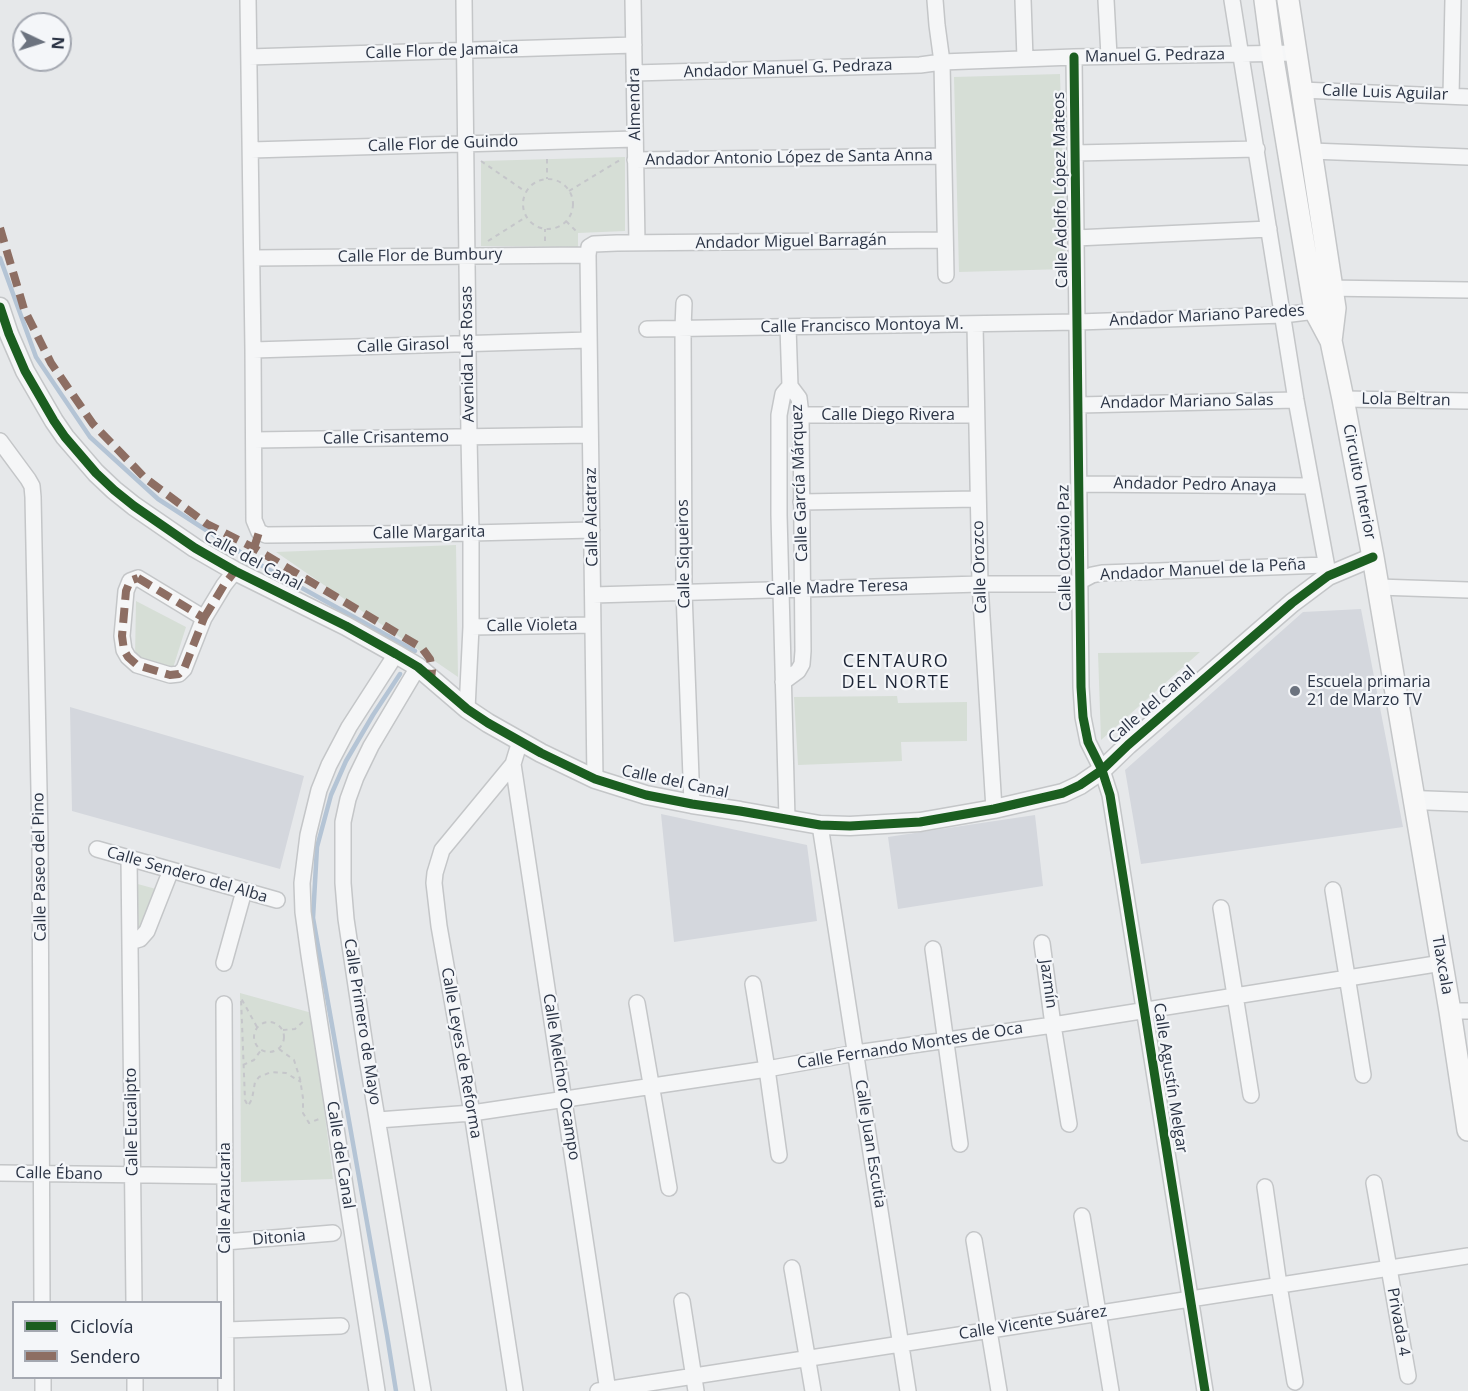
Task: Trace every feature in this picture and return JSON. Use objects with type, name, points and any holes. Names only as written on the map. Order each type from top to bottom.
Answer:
[{"type":"main road","name":"Circuito Interior","points":[[1265,0],[1311,288],[1328,302]]},
{"type":"main road","name":"Circuito Interior","points":[[1288,0],[1311,151],[1331,341],[1373,557],[1414,800]]},
{"type":"main road","name":"Tlaxcala","points":[[1414,800],[1442,963],[1459,1011],[1468,1130]]},
{"type":"street","points":[[248,0],[254,440]]},
{"type":"street","name":"Avenida Las Rosas","points":[[464,0],[471,533],[471,627],[467,709]]},
{"type":"street","name":"Almendra","points":[[633,0],[635,139],[630,158],[637,243]]},
{"type":"street","points":[[935,0],[942,62],[946,275]]},
{"type":"street","points":[[1023,0],[1025,59]]},
{"type":"street","points":[[1106,0],[1109,56]]},
{"type":"street","points":[[1232,0],[1296,400],[1327,570]]},
{"type":"street","points":[[1451,96],[1453,0]]},
{"type":"street","name":"Calle Flor de Jamaica","points":[[249,57],[634,45]]},
{"type":"street","name":"Manuel G. Pedraza","points":[[942,62],[1296,53]]},
{"type":"street","name":"Calle Adolfo López Mateos","points":[[1074,57],[1078,322]]},
{"type":"street","name":"Andador Manuel G. Pedraza","points":[[634,73],[920,66],[942,62]]},
{"type":"street","name":"Calle Luis Aguilar","points":[[1301,90],[1468,97]]},
{"type":"street","name":"Calle Flor de Guindo","points":[[251,150],[635,139]]},
{"type":"street","points":[[1075,153],[1257,149]]},
{"type":"street","points":[[1311,151],[1468,157]]},
{"type":"street","name":"Andador Antonio López de Santa Anna","points":[[630,158],[943,156]]},
{"type":"street","points":[[1076,238],[1269,229]]},
{"type":"street","name":"Andador Miguel Barragán","points":[[588,255],[589,247],[594,244],[945,240]]},
{"type":"street","name":"Calle Flor de Bumbury","points":[[252,258],[588,255]]},
{"type":"street","name":"Calle Alcatraz","points":[[588,255],[595,779]]},
{"type":"street","name":"Andador Mariano Paredes","points":[[1078,322],[1283,315],[1328,302],[1468,290]]},
{"type":"street","name":"Calle Siqueiros","points":[[684,303],[682,328],[684,592],[692,804]]},
{"type":"street","name":"Calle del Canal","points":[[0,307],[25,370],[65,437],[114,490],[134,506],[195,548],[235,571],[346,626],[418,667],[467,709],[520,741],[595,779],[646,795],[692,804],[820,825],[850,826],[920,822],[994,809],[1063,793],[1102,770],[1284,611],[1327,570],[1373,557]]},
{"type":"street","name":"Calle Francisco Montoya M.","points":[[647,329],[1078,322]]},
{"type":"street","name":"Calle Octavio Paz","points":[[1078,322],[1081,687],[1083,717],[1088,742],[1102,770]]},
{"type":"street","name":"Calle Orozco","points":[[975,324],[980,584],[994,809]]},
{"type":"street","name":"Calle García Márquez","points":[[783,682],[796,674],[802,664],[803,651],[801,415],[799,398],[790,386],[788,327]]},
{"type":"street","name":"Calle Girasol","points":[[254,350],[589,340]]},
{"type":"street","name":"Calle García Márquez","points":[[787,819],[778,415],[783,394],[790,386]]},
{"type":"street","name":"Lola Beltran","points":[[1343,399],[1468,401]]},
{"type":"street","name":"Andador Mariano Salas","points":[[1078,405],[1296,400]]},
{"type":"street","name":"Calle Diego Rivera","points":[[801,415],[976,415]]},
{"type":"street","name":"Calle Crisantemo","points":[[254,440],[590,435]]},
{"type":"street","name":"Calle Margarita","points":[[254,440],[254,520],[259,532],[266,535],[592,530]]},
{"type":"street","name":"Calle Paseo del Pino","points":[[1,447],[28,479],[32,486],[33,497],[40,839],[42,1301]]},
{"type":"street","name":"Andador Pedro Anaya","points":[[1080,484],[1311,486]]},
{"type":"street","points":[[801,502],[977,498]]},
{"type":"street","name":"Andador Manuel de la Peña","points":[[1081,579],[1102,573],[1327,570]]},
{"type":"street","points":[[204,618],[141,579],[134,579],[130,581],[126,591],[122,636],[124,650],[137,665],[171,675],[179,674],[184,669],[204,618],[235,571]]},
{"type":"street","name":"Calle Madre Teresa","points":[[593,595],[980,584],[1068,584],[1081,579]]},
{"type":"street","points":[[1378,587],[1468,590]]},
{"type":"street","name":"Calle Violeta","points":[[471,627],[593,625]]},
{"type":"street","name":"Calle del Canal","points":[[377,1391],[303,912],[302,883],[308,835],[329,765],[349,726],[396,654]]},
{"type":"street","name":"Calle Primero de Mayo","points":[[418,667],[371,746],[348,799],[343,822],[343,883],[346,920],[367,1059],[423,1391]]},
{"type":"street","name":"Calle Leyes de Reforma","points":[[515,1391],[472,1113],[439,926],[434,883],[442,850],[513,764],[520,741]]},
{"type":"street","name":"Calle Melchor Ocampo","points":[[513,764],[565,1099],[605,1390]]},
{"type":"street","name":"Calle Agustín Melgar","points":[[1102,770],[1110,795],[1205,1391]]},
{"type":"street","points":[[1414,800],[1468,801]]},
{"type":"street","name":"Calle Juan Escutia","points":[[820,825],[908,1391]]},
{"type":"street","name":"Calle Sendero del Alba","points":[[97,849],[277,900]]},
{"type":"street","name":"Calle Eucalipto","points":[[129,858],[134,1301]]},
{"type":"street","points":[[130,942],[140,939],[147,931],[171,870]]},
{"type":"street","points":[[1333,890],[1363,1075]]},
{"type":"street","points":[[224,963],[244,891]]},
{"type":"street","points":[[1221,908],[1251,1095]]},
{"type":"street","name":"Jazmín","points":[[1042,943],[1069,1124]]},
{"type":"street","points":[[933,949],[960,1143]]},
{"type":"street","name":"Calle Fernando Montes de Oca","points":[[378,1120],[472,1113],[767,1069],[856,1053],[1053,1025],[1442,963]]},
{"type":"street","points":[[753,984],[779,1155]]},
{"type":"street","points":[[637,1003],[669,1188]]},
{"type":"street","name":"Calle Araucaria","points":[[224,1004],[226,1391]]},
{"type":"street","name":"Calle Ébano","points":[[0,1173],[225,1176]]},
{"type":"street","name":"Privada 4","points":[[1374,1183],[1408,1376]]},
{"type":"street","points":[[1265,1186],[1296,1382]]},
{"type":"street","points":[[1082,1216],[1112,1391]]},
{"type":"street","name":"Ditonia","points":[[225,1242],[333,1233]]},
{"type":"street","points":[[974,1240],[999,1391]]},
{"type":"street","name":"Calle Vicente Suárez","points":[[605,1390],[695,1384],[808,1358],[1468,1256]]},
{"type":"street","points":[[792,1269],[813,1391]]},
{"type":"street","points":[[682,1301],[695,1384]]},
{"type":"street","points":[[226,1330],[341,1326]]},
{"type":"path","points":[[569,191],[630,158]]},
{"type":"path","points":[[547,159],[547,179]]},
{"type":"path","points":[[481,161],[526,192]]},
{"type":"path","points":[[547,179],[563,184],[569,191],[572,198],[570,214],[560,226],[545,229],[537,227],[526,216],[523,200],[531,185],[547,179]]},
{"type":"path","points":[[481,246],[526,216]]},
{"type":"path","points":[[566,221],[578,233]]},
{"type":"path","points":[[544,247],[545,229]]},
{"type":"path","points":[[257,1027],[241,998],[245,1100],[248,1106],[252,1099],[255,1082],[259,1077],[271,1072],[286,1073],[301,1082]]},
{"type":"path","points":[[283,1030],[296,1029],[307,1017],[309,1028]]},
{"type":"path","points":[[261,1023],[277,1023],[283,1030],[284,1040],[279,1049],[271,1052],[261,1050],[254,1041],[257,1027],[261,1023]]},
{"type":"path","points":[[279,1049],[294,1060],[301,1082],[303,1113],[309,1122],[319,1119],[317,1108]]},
{"type":"path","points":[[243,1065],[254,1060],[261,1050]]},
{"type":"shaded area","points":[[1060,74],[1066,269],[959,272],[954,77]]},
{"type":"shaded area","points":[[625,157],[625,231],[578,233],[578,247],[481,246],[481,161]]},
{"type":"shaded area","points":[[456,545],[458,677],[276,552]]},
{"type":"shaded area","points":[[136,601],[186,627],[173,668],[135,658]]},
{"type":"shaded area","name":"Escuela primaria 21 de Marzo TV","points":[[1361,609],[1403,827],[1141,864],[1125,770],[1303,612]]},
{"type":"shaded area","points":[[1200,652],[1101,740],[1098,653]]},
{"type":"shaded area","points":[[897,696],[898,703],[967,702],[967,741],[901,742],[902,761],[798,765],[794,697]]},
{"type":"shaded area","points":[[70,707],[304,776],[280,869],[72,811]]},
{"type":"shaded area","points":[[661,814],[807,845],[817,921],[674,942]]},
{"type":"shaded area","points":[[1035,815],[1043,886],[898,909],[888,837]]},
{"type":"shaded area","points":[[134,883],[156,889],[142,930],[136,932]]},
{"type":"shaded area","points":[[240,993],[312,1013],[333,1179],[241,1182]]},
{"type":"waterway","points":[[0,258],[36,357],[90,437],[158,499],[257,563],[415,651]]},
{"type":"waterway","points":[[396,1391],[313,918],[317,847],[331,795],[346,761],[400,674]]},
{"type":"marked path","points":[[0,228],[24,309],[51,363],[93,424],[145,478],[207,524],[254,548],[422,648],[430,659],[431,679]]},
{"type":"marked path","points":[[254,548],[259,532]]},
{"type":"marked path","points":[[204,618],[235,571]]},
{"type":"marked path","points":[[138,578],[204,618],[184,669],[179,674],[170,675],[137,665],[124,650],[122,636],[126,591],[130,581],[138,578]]},
{"type":"cycle path","points":[[1074,57],[1083,717],[1088,742],[1102,770],[1110,795],[1205,1391]]},
{"type":"cycle path","points":[[0,307],[25,371],[54,421],[96,473],[134,506],[195,548],[235,571],[346,626],[418,667],[467,709],[541,753],[595,779],[646,795],[692,804],[820,825],[850,826],[920,822],[994,809],[1063,793],[1102,770],[1292,603],[1328,576],[1373,557]]},
{"type":"place","name":"Escuela primaria 21 de Marzo TV","points":[[1295,691]]},
{"type":"district","name":"CENTAURO DEL NORTE","points":[[896,672]]}]
